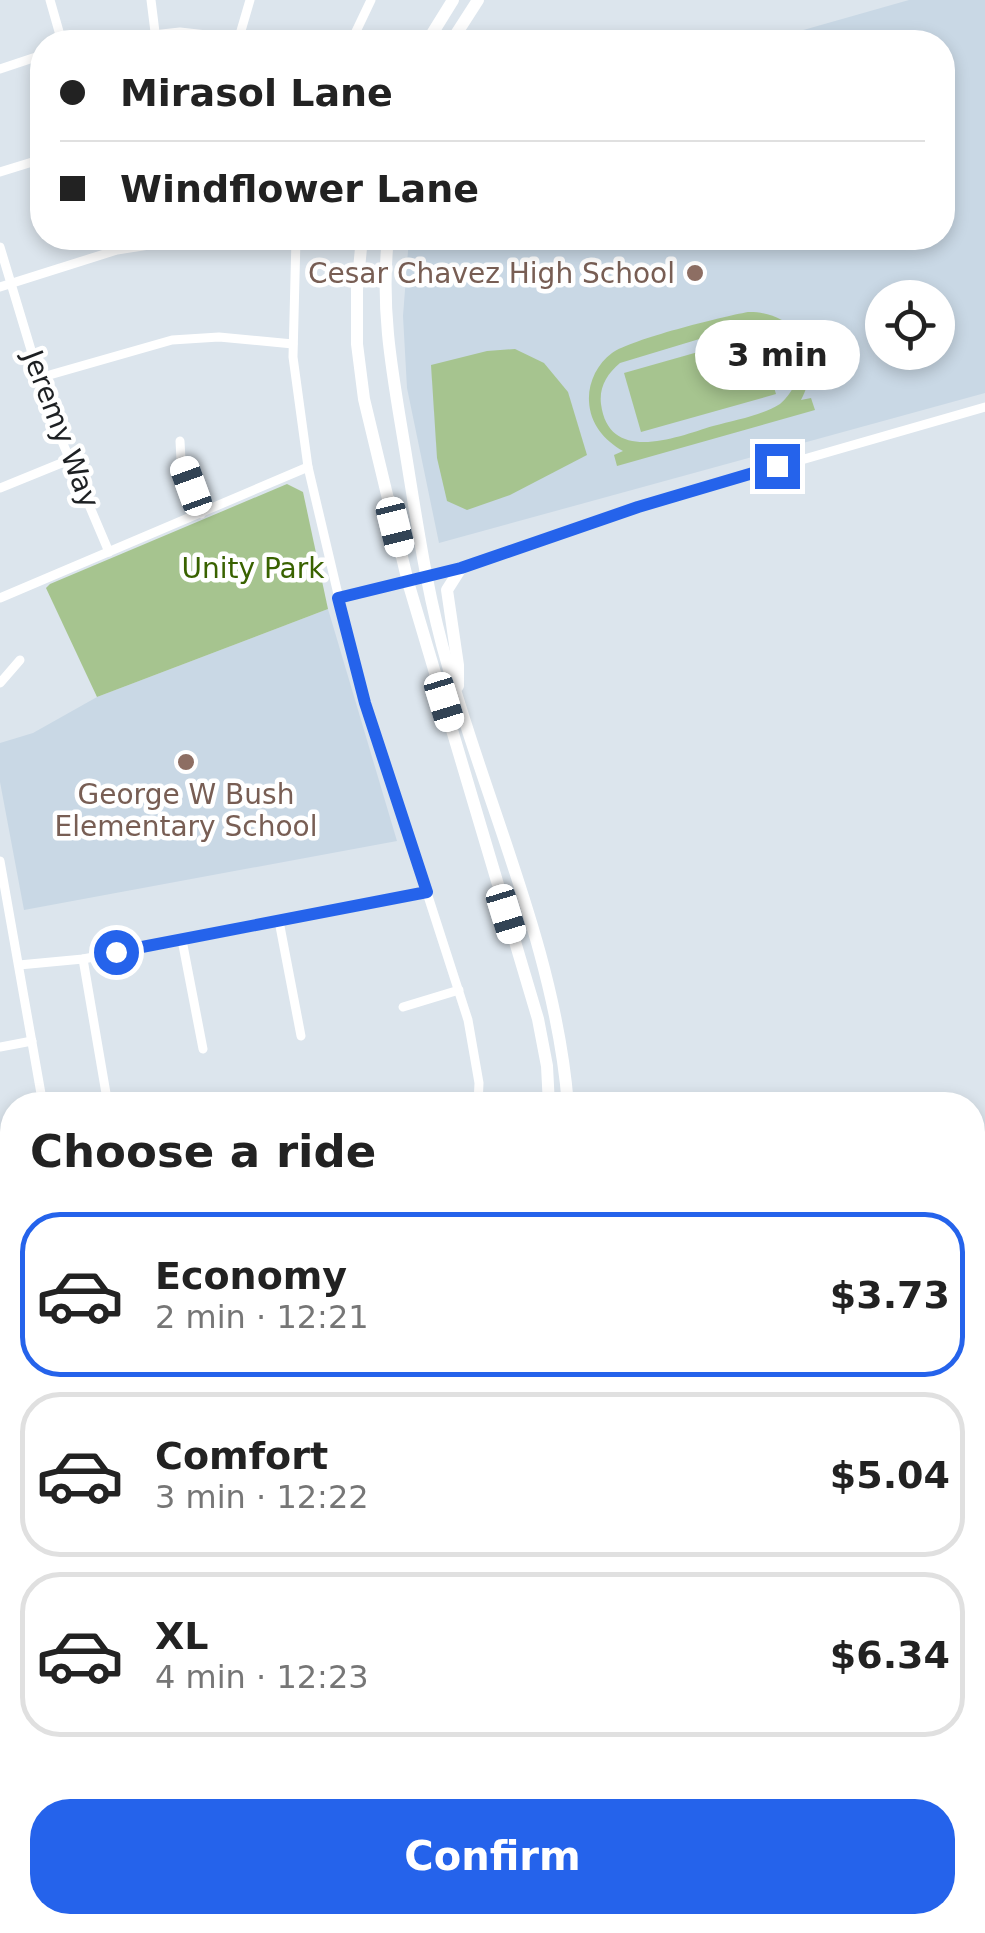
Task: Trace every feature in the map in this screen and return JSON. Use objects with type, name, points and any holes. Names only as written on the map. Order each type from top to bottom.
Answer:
[{"type":"main road","points":[[433,30],[452,0]]},
{"type":"main road","points":[[459,30],[478,0]]},
{"type":"main road","points":[[361,250],[357,344],[364,399],[408,582],[538,1020],[548,1066],[549,1092]]},
{"type":"main road","points":[[388,250],[386,321],[391,381],[426,577],[458,698],[547,977],[563,1047],[567,1092]]},
{"type":"main road","points":[[458,698],[458,665],[447,590],[461,568]]},
{"type":"street","points":[[50,0],[59,30]]},
{"type":"street","points":[[150,0],[155,30]]},
{"type":"street","points":[[242,30],[250,0]]},
{"type":"street","points":[[357,30],[371,0]]},
{"type":"street","points":[[0,69],[30,60]]},
{"type":"street","points":[[0,172],[30,163]]},
{"type":"street","name":"Jeremy Way","points":[[0,247],[5,286],[69,460],[109,552]]},
{"type":"street","points":[[5,286],[117,250]]},
{"type":"street","points":[[295,250],[292,344],[308,467],[363,695],[459,990],[474,1050],[477,1092]]},
{"type":"street","points":[[39,378],[172,340],[219,337],[292,344]]},
{"type":"street","points":[[338,598],[461,568],[652,502],[985,408]]},
{"type":"street","points":[[180,441],[181,460],[201,514]]},
{"type":"street","points":[[0,488],[69,460]]},
{"type":"street","points":[[0,598],[308,467]]},
{"type":"street","points":[[0,683],[20,660]]},
{"type":"street","points":[[0,860],[41,1092]]},
{"type":"street","points":[[18,965],[83,959],[427,892]]},
{"type":"street","points":[[279,921],[301,1036]]},
{"type":"street","points":[[182,940],[202,1049]]},
{"type":"street","points":[[83,959],[106,1092]]},
{"type":"street","points":[[403,1007],[459,990]]},
{"type":"street","points":[[0,1047],[32,1041]]},
{"type":"shaded area","name":"Cesar Chavez High School","points":[[909,0],[985,0],[985,393],[439,543],[407,388],[403,316],[408,250],[955,250],[955,30],[803,30]]},
{"type":"shaded area","name":"George W Bush Elementary School","points":[[328,609],[397,841],[24,910],[0,782],[0,743],[33,733],[97,697]]},
{"type":"green space","points":[[748,312],[781,319],[802,340],[809,368],[801,400],[811,398],[815,410],[617,466],[614,455],[623,451],[599,430],[590,409],[590,387],[602,363],[612,353],[638,341]],"holes":[[[749,324],[765,326],[788,341],[797,366],[791,392],[780,404],[681,436],[646,442],[617,435],[607,423],[601,392],[620,363]]]},
{"type":"green space","points":[[758,335],[776,394],[641,432],[624,373]]},
{"type":"green space","points":[[515,349],[544,363],[568,392],[587,455],[510,495],[467,510],[447,501],[437,458],[431,365],[487,351]]},
{"type":"green space","name":"Unity Park","points":[[287,484],[303,492],[328,609],[97,697],[46,588]]},
{"type":"place","name":"Cesar Chavez High School","points":[[695,273]]},
{"type":"place","name":"George W Bush Elementary School","points":[[186,762]]},
{"type":"route","points":[[116,952],[427,892],[365,703],[338,598],[461,568],[638,507],[777,466]]}]
